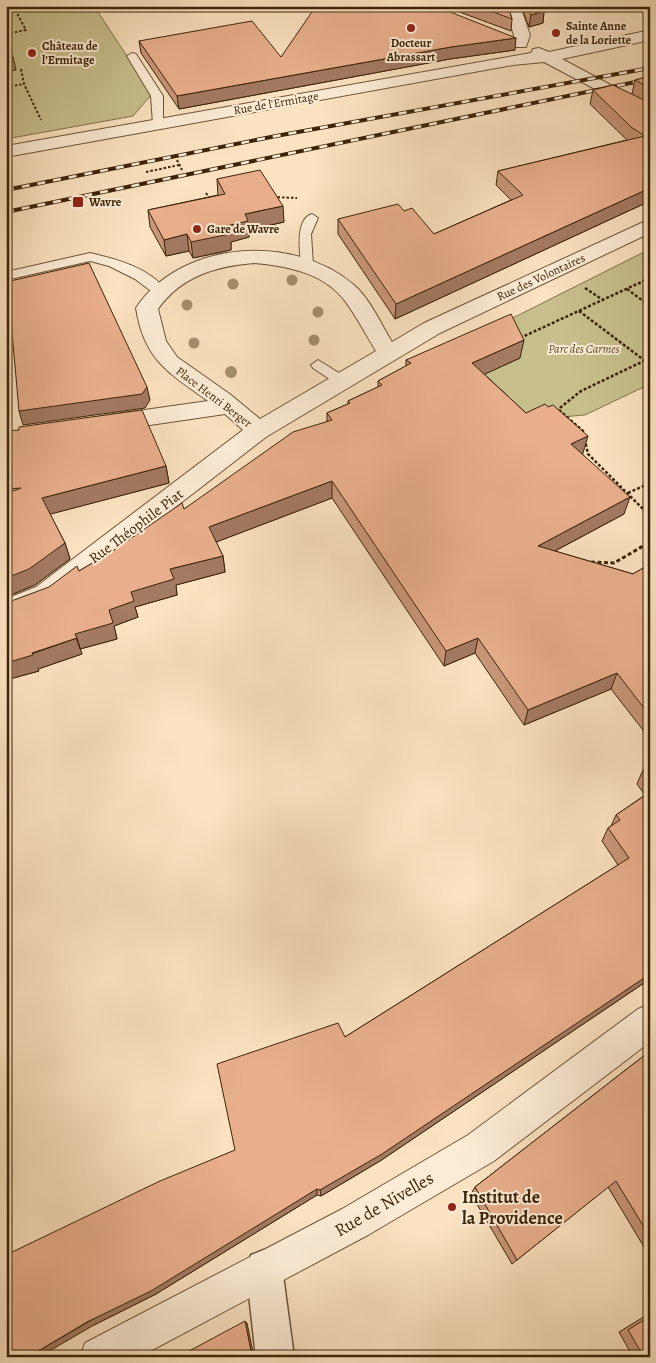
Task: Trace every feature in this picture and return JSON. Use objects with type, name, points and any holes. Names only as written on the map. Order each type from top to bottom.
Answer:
[{"type":"street","points":[[512,6],[522,35],[520,42]]},
{"type":"street","name":"Rue de l'Ermitage","points":[[6,152],[512,60],[547,57],[650,35]]},
{"type":"street","points":[[504,36],[520,42],[650,114]]},
{"type":"street","name":"Rue des Volontaires","points":[[432,328],[650,225]]},
{"type":"street","name":"Place Henri Berger","points":[[388,353],[348,291],[325,273],[307,265],[272,258],[236,258],[218,261],[186,273],[160,291],[148,308],[149,328],[157,347],[177,371],[229,406],[258,431],[432,328]]},
{"type":"street","points":[[92,425],[229,406]]},
{"type":"street","name":"Rue Théophile Piat","points":[[6,610],[45,594],[258,431]]},
{"type":"street","name":"Rue de Nivelles","points":[[99,1357],[264,1268],[356,1222],[481,1148],[650,1021]]},
{"type":"street","points":[[264,1268],[275,1357]]},
{"type":"lane","points":[[132,56],[157,96],[159,124]]},
{"type":"lane","points":[[307,265],[305,234],[312,218]]},
{"type":"lane","points":[[6,276],[90,257],[114,263],[140,276],[160,291]]},
{"type":"lane","points":[[318,365],[342,381]]},
{"type":"path","points":[[6,34],[26,30],[13,6]]},
{"type":"path","points":[[21,69],[24,84],[52,143]]},
{"type":"path","points":[[6,87],[24,84]]},
{"type":"path","points":[[177,160],[182,170]]},
{"type":"path","points":[[146,172],[180,165]]},
{"type":"path","points":[[206,193],[211,201]]},
{"type":"path","points":[[266,198],[300,198]]},
{"type":"path","points":[[513,341],[650,278]]},
{"type":"path","points":[[627,289],[650,306]]},
{"type":"path","points":[[579,312],[644,360]]},
{"type":"path","points":[[551,413],[559,410],[581,391],[650,358]]},
{"type":"path","points":[[559,410],[583,431],[588,454],[650,516]]},
{"type":"path","points":[[628,493],[650,483]]},
{"type":"path","points":[[585,562],[614,563],[650,542]]},
{"type":"green space","points":[[6,6],[94,6],[152,94],[133,116],[6,139]]},
{"type":"green space","name":"Parc des Carmes","points":[[650,249],[650,384],[585,415],[561,417],[522,430],[470,381],[479,335]]},
{"type":"building","points":[[316,6],[435,6],[516,38],[451,47],[177,96],[139,41],[252,21],[281,57]]},
{"type":"building","points":[[477,6],[508,6],[512,19]]},
{"type":"building","points":[[527,6],[543,6],[544,11],[531,15]]},
{"type":"building","points":[[6,42],[13,57],[6,59]]},
{"type":"building","points":[[650,76],[650,88],[635,80]]},
{"type":"building","points":[[613,85],[650,103],[650,188],[396,304],[338,219],[398,204],[404,211],[412,208],[434,234],[523,195],[498,171],[645,136],[631,127],[593,90]]},
{"type":"building","points":[[260,170],[283,206],[245,214],[248,221],[226,226],[230,234],[191,242],[187,234],[164,240],[148,210],[225,194],[217,179]]},
{"type":"building","points":[[89,263],[147,387],[142,394],[19,411],[11,321],[6,322],[6,282]]},
{"type":"building","points":[[511,314],[524,340],[472,363],[526,413],[545,404],[548,407],[553,405],[588,436],[571,444],[630,497],[538,546],[633,574],[650,564],[650,716],[617,673],[528,710],[478,638],[446,651],[332,481],[209,527],[223,556],[170,569],[174,579],[131,592],[134,601],[109,610],[113,623],[75,634],[77,638],[6,663],[6,603],[49,587],[77,566],[79,571],[114,550],[182,503],[184,509],[293,432],[332,420],[327,413],[350,403],[348,401],[382,385],[378,381],[411,363],[406,360]]},
{"type":"building","points":[[142,410],[166,466],[42,498],[65,543],[29,569],[6,578],[6,494],[21,488],[6,489],[6,431],[19,430],[19,427]]},
{"type":"building","points":[[650,767],[650,778],[643,770]]},
{"type":"building","points":[[650,792],[650,974],[382,1154],[320,1190],[317,1189],[151,1291],[87,1322],[28,1357],[6,1357],[6,1255],[160,1181],[235,1150],[217,1064],[338,1023],[345,1037],[629,858],[608,828],[620,820],[616,815]]},
{"type":"building","points":[[650,1051],[650,1237],[616,1181],[517,1260],[475,1187]]},
{"type":"building","points":[[650,1316],[650,1357],[644,1357],[628,1330]]},
{"type":"building","points":[[245,1321],[252,1356],[254,1357],[178,1357]]},
{"type":"railway","points":[[6,190],[276,136],[650,68]]},
{"type":"railway","points":[[6,212],[650,79]]},
{"type":"place","name":"Docteur Abrassart","points":[[411,28]]},
{"type":"place","name":"Sainte Anne de la Loriette","points":[[556,33]]},
{"type":"place","name":"Château de l’Ermitage","points":[[32,53]]},
{"type":"place","name":"Wavre","points":[[78,202]]},
{"type":"place","name":"Gare de Wavre","points":[[197,229]]},
{"type":"place","name":"Institut de la Providence","points":[[452,1207]]}]
